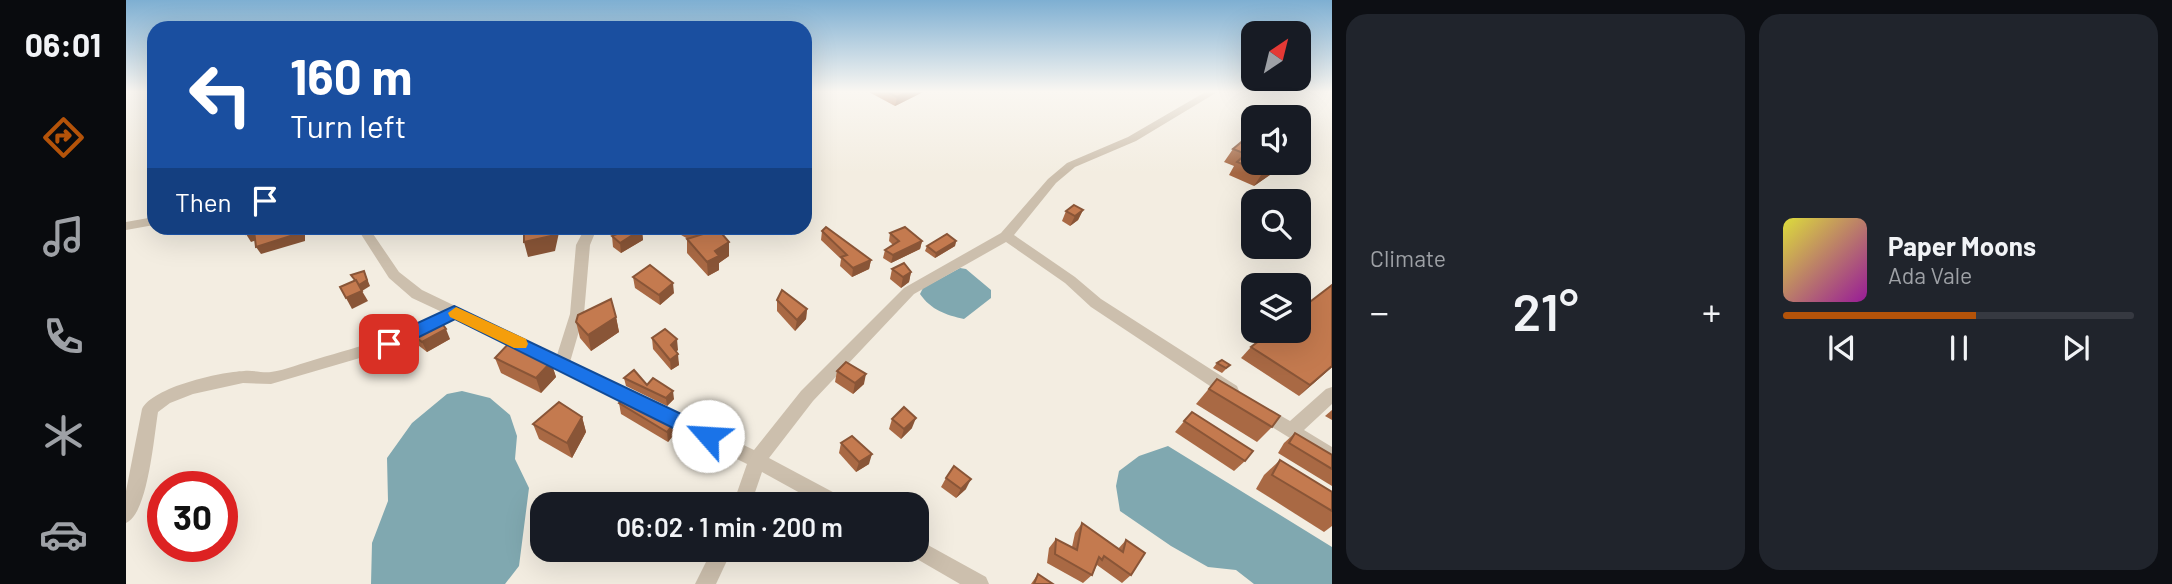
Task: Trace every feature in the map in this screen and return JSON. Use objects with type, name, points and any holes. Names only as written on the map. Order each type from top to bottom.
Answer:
[{"type":"street","points":[[746,492],[757,460],[807,396],[909,291],[1006,236],[1052,181],[1071,166],[1132,139],[1167,118]]},
{"type":"street","points":[[126,226],[147,222]]},
{"type":"street","points":[[368,235],[394,275],[416,294],[757,460],[815,492]]},
{"type":"street","points":[[562,364],[577,314],[583,245],[588,235]]},
{"type":"street","points":[[1006,236],[1070,280],[1096,303],[1332,456]]},
{"type":"street","points":[[126,514],[133,503],[150,409],[164,398],[192,388],[243,377],[271,378],[389,344],[427,328],[454,312]]},
{"type":"street","points":[[1291,431],[1332,394]]},
{"type":"street","points":[[929,555],[979,584]]},
{"type":"street","points":[[705,584],[716,562]]},
{"type":"water","points":[[960,268],[966,269],[991,290],[991,298],[964,319],[939,311],[920,294],[923,288]]},
{"type":"water","points":[[462,391],[490,398],[510,415],[517,436],[515,459],[529,488],[519,566],[505,584],[371,584],[372,543],[388,501],[387,458],[412,423],[447,394]]},
{"type":"water","points":[[1168,446],[1332,547],[1332,584],[1254,584],[1236,570],[1208,567],[1171,546],[1120,511],[1116,486],[1119,471],[1139,456]]},
{"type":"building","points":[[1241,142],[1241,152],[1233,149]]},
{"type":"building","points":[[1074,205],[1083,210],[1075,216],[1066,211]]},
{"type":"building","points":[[826,227],[871,260],[853,268],[841,257],[847,255],[822,231]]},
{"type":"building","points":[[905,227],[922,241],[893,255],[885,250],[899,241],[890,233]]},
{"type":"building","points":[[947,234],[956,241],[936,253],[927,246]]},
{"type":"building","points":[[254,235],[294,235],[256,247]]},
{"type":"building","points":[[524,235],[551,235],[551,236],[524,242]]},
{"type":"building","points":[[614,235],[633,235],[620,243],[612,236]]},
{"type":"building","points":[[700,235],[723,235],[729,242],[715,251],[719,256],[707,262],[687,239]]},
{"type":"building","points":[[904,263],[911,272],[903,277],[892,269]]},
{"type":"building","points":[[650,265],[673,283],[659,295],[633,277]]},
{"type":"building","points":[[364,271],[367,280],[359,285],[351,275]]},
{"type":"building","points":[[356,280],[362,291],[346,298],[340,287]]},
{"type":"building","points":[[1332,285],[1332,366],[1310,385],[1251,347],[1256,343],[1311,343],[1311,301]]},
{"type":"building","points":[[782,290],[807,309],[797,320],[777,300]]},
{"type":"building","points":[[611,299],[616,317],[588,335],[576,322],[578,315]]},
{"type":"building","points":[[438,318],[446,329],[422,342],[409,332]]},
{"type":"building","points":[[665,329],[677,339],[671,345],[678,354],[670,360],[652,338]]},
{"type":"building","points":[[512,340],[551,362],[536,378],[495,358]]},
{"type":"building","points":[[1222,360],[1230,365],[1226,368],[1217,363]]},
{"type":"building","points":[[846,362],[866,374],[855,383],[837,371]]},
{"type":"building","points":[[634,370],[647,385],[653,378],[673,391],[666,398],[624,378]]},
{"type":"building","points":[[1217,379],[1280,416],[1272,427],[1209,389]]},
{"type":"building","points":[[625,397],[675,422],[667,432],[619,403]]},
{"type":"building","points":[[559,402],[582,417],[567,443],[533,424]]},
{"type":"building","points":[[904,407],[916,418],[904,429],[892,419]]},
{"type":"building","points":[[1192,412],[1253,451],[1245,461],[1184,421]]},
{"type":"building","points":[[1295,433],[1332,455],[1332,469],[1289,443]]},
{"type":"building","points":[[852,436],[872,454],[859,462],[841,443]]},
{"type":"building","points":[[1280,460],[1332,492],[1332,511],[1272,475]]},
{"type":"building","points":[[954,466],[971,479],[961,489],[946,478]]},
{"type":"building","points":[[1082,523],[1123,552],[1126,540],[1145,553],[1131,575],[1104,556],[1102,560],[1099,557],[1092,575],[1055,554],[1056,539],[1077,550]]},
{"type":"building","points":[[1038,574],[1053,584],[1034,584]]},
{"type":"slow traffic","points":[[456,313],[520,344]]},
{"type":"route","points":[[389,344],[427,328],[454,312],[708,436]]}]
